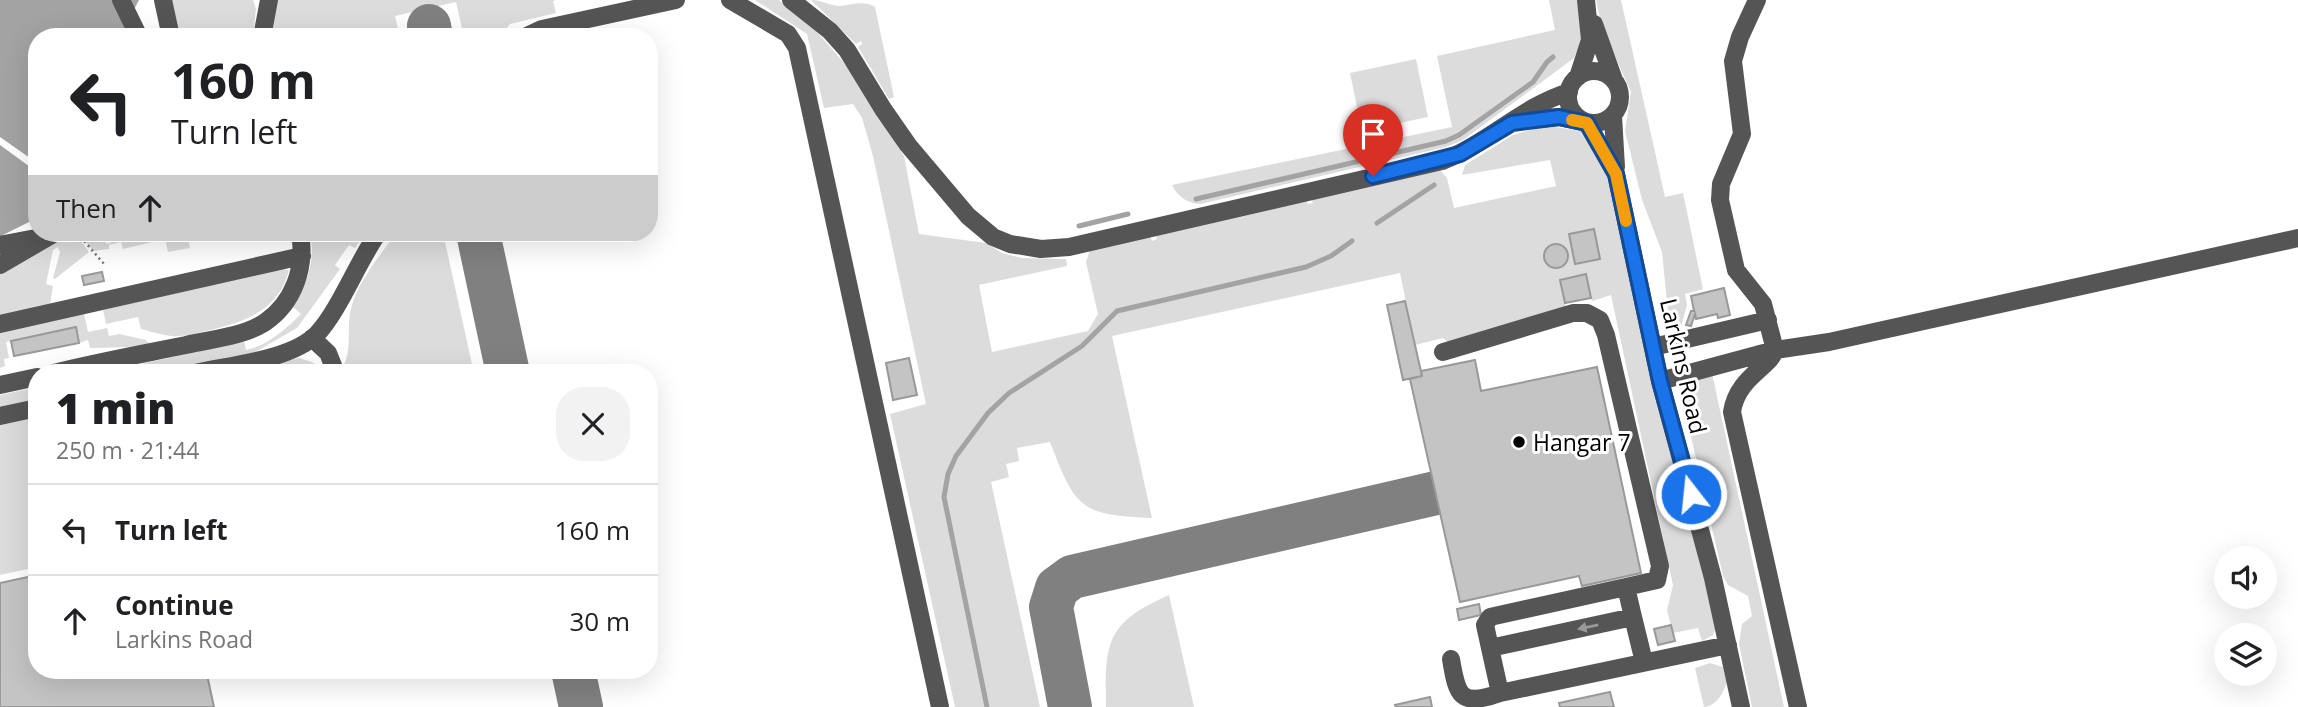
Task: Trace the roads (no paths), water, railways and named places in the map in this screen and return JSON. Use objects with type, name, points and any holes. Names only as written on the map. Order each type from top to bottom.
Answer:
[{"type":"lane","points":[[121,0],[135,28]]},
{"type":"lane","points":[[163,0],[169,28]]},
{"type":"lane","points":[[264,28],[269,0]]},
{"type":"lane","points":[[547,28],[676,0]]},
{"type":"lane","points":[[730,0],[788,34],[797,48],[940,707]]},
{"type":"lane","points":[[791,0],[830,31],[847,50],[895,127],[959,207],[993,237],[1025,248],[1069,247],[1442,160],[1474,147],[1593,71],[1608,75],[1614,80]]},
{"type":"lane","points":[[1757,0],[1740,37],[1733,61],[1742,134],[1721,184],[1720,200],[1736,270],[1760,300],[1775,350],[1773,357],[1747,379],[1734,402],[1732,412],[1798,707]]},
{"type":"lane","points":[[1512,123],[1559,117],[1587,123],[1604,122],[1613,116],[1620,103],[1621,94],[1587,4]]},
{"type":"lane","points":[[1587,4],[1590,40],[1573,84],[1570,108],[1580,120],[1587,123]]},
{"type":"lane","points":[[1613,116],[1616,174]]},
{"type":"lane","name":"Larkins Road","points":[[1587,123],[1616,174],[1660,381],[1708,555],[1741,707]]},
{"type":"lane","points":[[1660,381],[1775,350],[1829,342],[2298,238]]},
{"type":"lane","points":[[0,245],[28,239]]},
{"type":"lane","points":[[0,265],[40,242]]},
{"type":"lane","points":[[96,364],[256,327],[270,318],[289,296],[298,276],[302,256],[301,242]]},
{"type":"lane","points":[[235,364],[280,354],[312,338],[329,318],[373,242]]},
{"type":"lane","points":[[0,324],[302,256]]},
{"type":"lane","points":[[1443,352],[1573,313],[1587,313],[1600,320],[1606,334],[1660,566],[1657,580],[1490,617],[1485,625],[1500,693]]},
{"type":"lane","points":[[1653,347],[1768,320]]},
{"type":"lane","points":[[312,338],[328,353],[333,364]]},
{"type":"lane","points":[[0,386],[28,379]]},
{"type":"lane","points":[[0,416],[28,410]]},
{"type":"lane","points":[[1626,587],[1644,662]]},
{"type":"lane","points":[[1490,648],[1633,617]]},
{"type":"lane","points":[[1451,659],[1457,689],[1466,700],[1482,701],[1500,693],[1728,645]]},
{"type":"waterway","points":[[1196,199],[1446,141],[1459,135],[1533,82],[1553,57]]},
{"type":"waterway","points":[[1377,223],[1434,185]]},
{"type":"waterway","points":[[1079,226],[1128,214]]},
{"type":"waterway","points":[[987,707],[944,497],[948,474],[956,456],[988,413],[1009,393],[1082,346],[1117,311],[1306,267],[1331,256],[1352,241]]},
{"type":"place","name":"Hangar 7","points":[[1519,442]]}]
